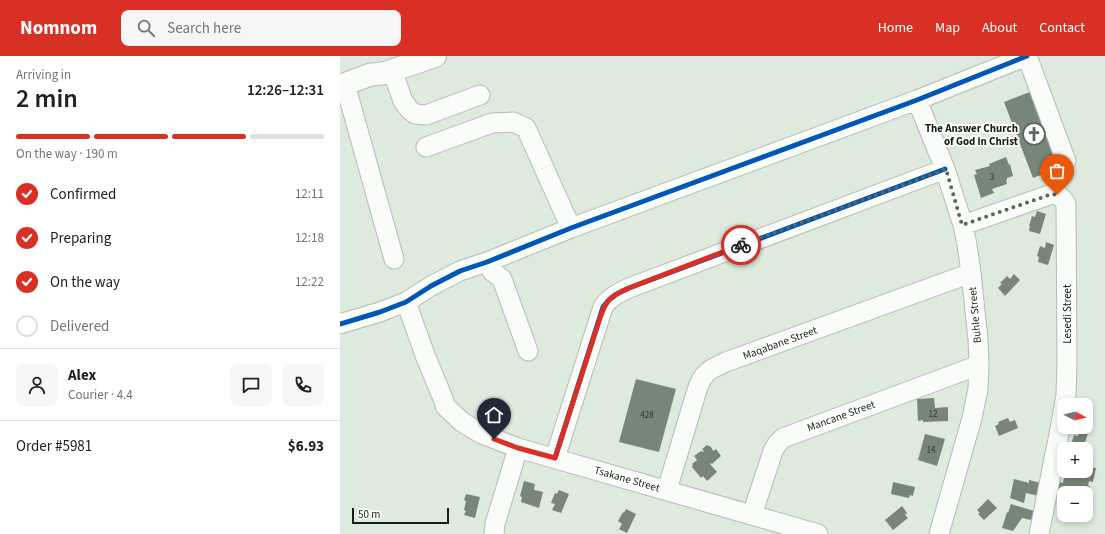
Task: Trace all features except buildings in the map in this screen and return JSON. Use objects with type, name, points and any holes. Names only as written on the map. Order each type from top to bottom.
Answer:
[{"type":"main road","points":[[343,85],[369,75],[383,65],[435,56]]},
{"type":"street","points":[[340,324],[380,312],[406,302],[431,286],[460,271],[571,228],[917,100],[1027,56],[1066,161]]},
{"type":"street","points":[[399,63],[404,101],[409,109],[415,114],[426,114],[480,96]]},
{"type":"street","points":[[343,85],[394,259]]},
{"type":"street","name":"Buhle Street","points":[[917,100],[946,169],[962,225],[967,245],[978,339],[978,389],[972,418],[939,534]]},
{"type":"street","points":[[442,109],[453,137]]},
{"type":"street","points":[[426,147],[492,123],[513,122],[526,128],[571,228]]},
{"type":"street","points":[[555,458],[603,307],[615,294],[946,169]]},
{"type":"street","name":"Lesedi Street","points":[[962,225],[1052,194],[1062,198],[1066,204],[1066,395],[1039,534]]},
{"type":"street","points":[[486,262],[492,271],[502,279],[528,351]]},
{"type":"street","name":"Maqabane Street","points":[[667,490],[697,390],[706,372],[726,362],[971,274]]},
{"type":"street","name":"Tsakane Street","points":[[406,302],[445,404],[462,422],[482,434],[518,448],[818,534]]},
{"type":"street","name":"Mancane Street","points":[[752,515],[773,451],[783,438],[979,365]]},
{"type":"street","points":[[494,534],[495,524],[518,448]]},
{"type":"cycle path","points":[[340,324],[380,312],[406,302],[431,286],[460,271],[487,262],[571,228],[917,100],[1027,56]]},
{"type":"cycle path","points":[[555,458],[603,307],[611,298],[629,288],[945,169]]},
{"type":"way so far","points":[[741,245],[946,169],[962,225],[1052,194],[1057,195]]},
{"type":"place","name":"The Answer Church of God in Christ","points":[[1034,134]]},
{"type":"route","points":[[494,439],[518,448],[555,458],[603,307],[608,300],[615,294],[629,288],[741,245]]}]
